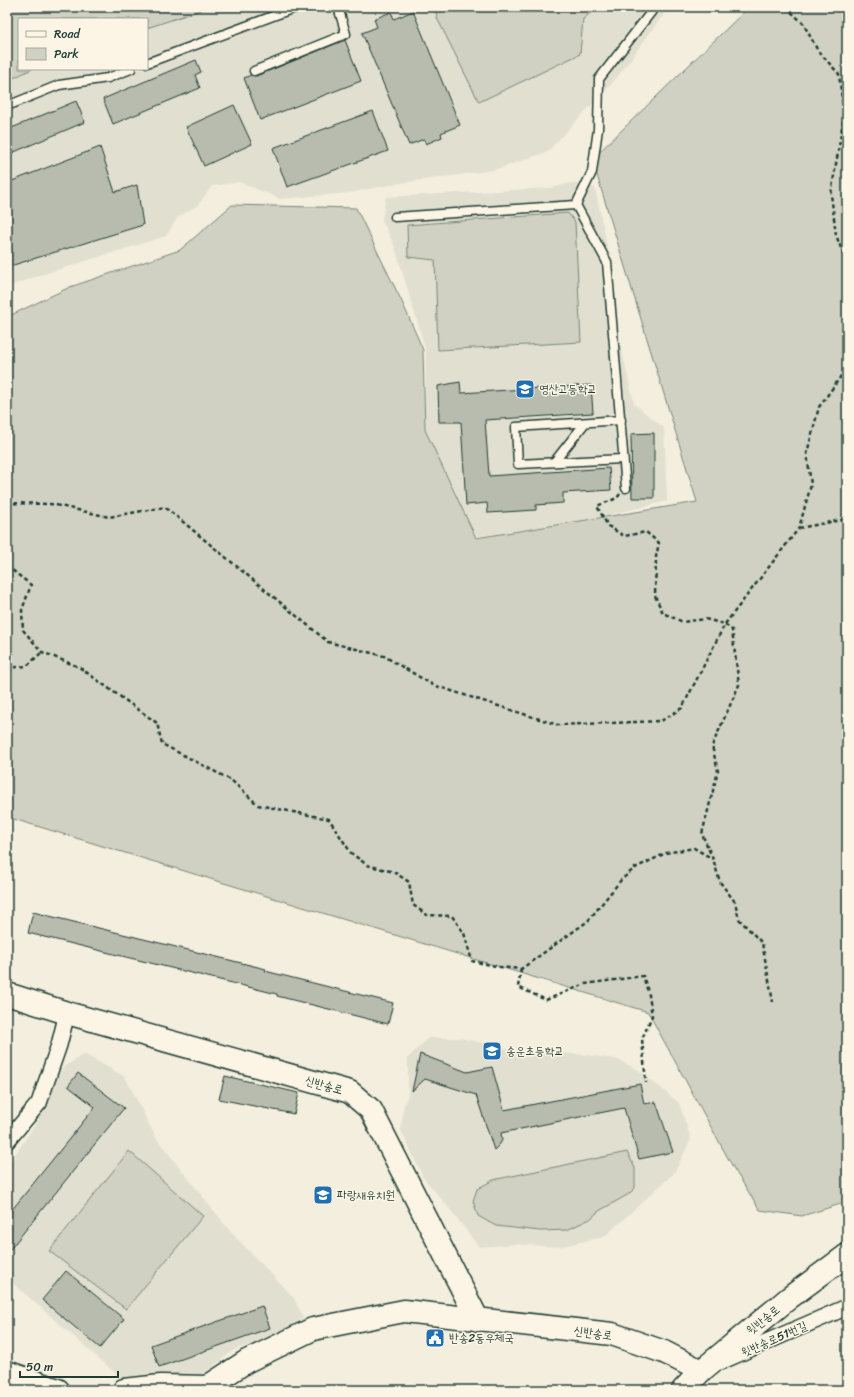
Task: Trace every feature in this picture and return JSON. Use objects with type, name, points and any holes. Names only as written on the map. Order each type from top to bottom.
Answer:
[{"type":"main road","name":"신반송로","points":[[7,994],[68,1013],[350,1092],[371,1110],[478,1320]]},
{"type":"main road","name":"윗반송로","points":[[683,1390],[701,1371],[789,1298],[847,1255]]},
{"type":"main road","name":"신반송로","points":[[124,1390],[162,1386],[207,1387],[247,1361],[313,1329],[404,1311],[612,1334],[664,1352],[701,1371]]},
{"type":"main road","points":[[7,1372],[58,1390]]},
{"type":"street","points":[[7,1141],[39,1103],[59,1045],[68,1013]]},
{"type":"street","name":"윗반송로51번길","points":[[701,1371],[847,1307]]},
{"type":"lane","points":[[148,63],[297,7]]},
{"type":"lane","points":[[254,71],[346,34],[338,7]]},
{"type":"lane","points":[[576,205],[584,192],[592,172],[598,129],[599,79],[655,7]]},
{"type":"lane","points":[[7,106],[59,85],[108,78],[128,70]]},
{"type":"lane","points":[[395,217],[576,205]]},
{"type":"lane","points":[[576,205],[607,262],[621,420],[622,459],[626,488]]},
{"type":"lane","points":[[621,420],[516,427],[518,464],[555,461],[622,459]]},
{"type":"lane","points":[[555,461],[585,423]]},
{"type":"path","points":[[786,7],[803,23],[818,51],[839,74],[844,116],[831,194],[836,235],[847,264]]},
{"type":"path","points":[[7,503],[51,504],[109,517],[165,507],[328,642],[384,656],[433,685],[558,725],[661,721],[682,708],[724,624],[799,528],[811,485],[807,453],[819,407],[840,379],[847,365]]},
{"type":"path","points":[[626,488],[617,498],[597,506],[608,526],[624,536],[646,532],[659,543],[656,557],[654,596],[663,613],[683,622],[705,619],[724,624],[732,630],[739,685],[712,746],[718,771],[702,834],[713,859],[720,882],[735,902],[739,919],[762,943],[773,1002]]},
{"type":"path","points":[[799,528],[847,519]]},
{"type":"path","points":[[7,566],[31,585],[22,610],[23,630],[42,652],[79,667],[157,723],[162,744],[231,780],[258,805],[329,819],[351,853],[367,865],[394,872],[409,882],[413,906],[427,914],[452,916],[464,933],[472,960],[500,967],[521,969],[588,921],[621,880],[635,868],[666,853],[694,848],[713,859]]},
{"type":"path","points":[[7,668],[27,666],[42,652]]},
{"type":"path","points":[[521,969],[518,987],[546,1000],[585,984],[643,976],[649,995],[652,1016],[642,1039],[646,1083]]},
{"type":"shaded area","points":[[210,7],[669,7],[615,80],[547,152],[494,170],[401,183],[347,193],[281,199],[239,182],[212,186],[198,205],[178,217],[166,236],[7,287],[7,81],[30,70],[148,70],[148,28]]},
{"type":"shaded area","points":[[571,183],[595,188],[608,251],[619,338],[634,404],[664,428],[667,501],[597,518],[468,538],[425,430],[426,351],[395,247],[382,220],[386,197],[551,188]]},
{"type":"shaded area","points":[[428,1038],[460,1038],[516,1051],[577,1054],[616,1059],[637,1069],[679,1103],[691,1139],[674,1173],[604,1237],[557,1247],[517,1244],[479,1247],[423,1177],[401,1130],[403,1109],[408,1094],[408,1058]]},
{"type":"shaded area","points":[[84,1054],[125,1077],[156,1138],[230,1231],[293,1297],[303,1317],[290,1331],[234,1350],[210,1369],[197,1377],[150,1381],[120,1377],[7,1278],[7,1164],[11,1161],[39,1119],[53,1082],[63,1068]]},
{"type":"green space","points":[[7,7],[210,7],[148,28],[148,18],[18,18],[18,70],[30,70],[7,81]]},
{"type":"green space","points":[[435,7],[598,7],[583,19],[580,54],[479,102],[437,18]]},
{"type":"green space","points":[[749,7],[847,7],[847,1202],[802,1216],[760,1210],[734,1169],[648,1012],[7,817],[7,317],[70,287],[180,250],[232,205],[356,208],[403,304],[423,350],[425,430],[476,538],[697,502],[592,159]]},
{"type":"green space","points":[[568,213],[575,222],[581,342],[438,350],[435,260],[408,257],[407,225]]},
{"type":"green space","points":[[129,1151],[203,1216],[126,1309],[49,1251]]},
{"type":"green space","points":[[627,1152],[635,1168],[635,1188],[629,1194],[599,1211],[590,1219],[567,1230],[540,1231],[496,1226],[478,1216],[473,1201],[477,1189],[493,1180]]},
{"type":"building","points":[[413,11],[460,125],[441,133],[442,137],[426,144],[424,139],[409,145],[362,33],[377,27],[374,19],[391,12],[394,19]]},
{"type":"building","points":[[345,40],[361,81],[260,120],[244,78],[251,75],[256,76]]},
{"type":"building","points":[[196,60],[201,72],[195,75],[200,88],[113,124],[103,99]]},
{"type":"building","points":[[76,101],[85,122],[7,155],[7,130]]},
{"type":"building","points":[[234,105],[252,144],[204,166],[186,127]]},
{"type":"building","points":[[373,111],[388,151],[287,187],[273,148]]},
{"type":"building","points":[[100,147],[115,192],[137,185],[143,225],[7,267],[7,183]]},
{"type":"building","name":"영산고등학교","points":[[460,382],[461,393],[591,385],[593,413],[485,420],[489,476],[609,468],[611,490],[563,493],[563,503],[536,505],[536,510],[488,513],[487,503],[466,505],[461,422],[439,422],[438,386]]},
{"type":"building","points":[[654,433],[654,498],[632,498],[631,434]]},
{"type":"building","points":[[33,912],[266,969],[265,971],[393,1003],[388,1024],[277,996],[277,994],[28,933]]},
{"type":"building","points":[[420,1054],[467,1072],[492,1067],[504,1110],[640,1084],[644,1104],[656,1102],[673,1152],[639,1159],[624,1108],[501,1133],[502,1140],[494,1150],[476,1095],[425,1079],[412,1091]]},
{"type":"building","points":[[78,1073],[124,1108],[7,1253],[7,1216],[95,1107],[68,1086]]},
{"type":"building","points":[[225,1076],[299,1093],[294,1114],[219,1099]]},
{"type":"building","points":[[66,1271],[124,1319],[100,1348],[42,1300]]},
{"type":"building","points":[[262,1306],[270,1328],[159,1367],[151,1345]]},
{"type":"place","name":"영산고등학교","points":[[525,389]]},
{"type":"place","name":"송운초등학교","points":[[492,1051]]},
{"type":"place","name":"파랑새유치원","points":[[323,1195]]},
{"type":"place","name":"반송2동우체국","points":[[435,1338]]}]
